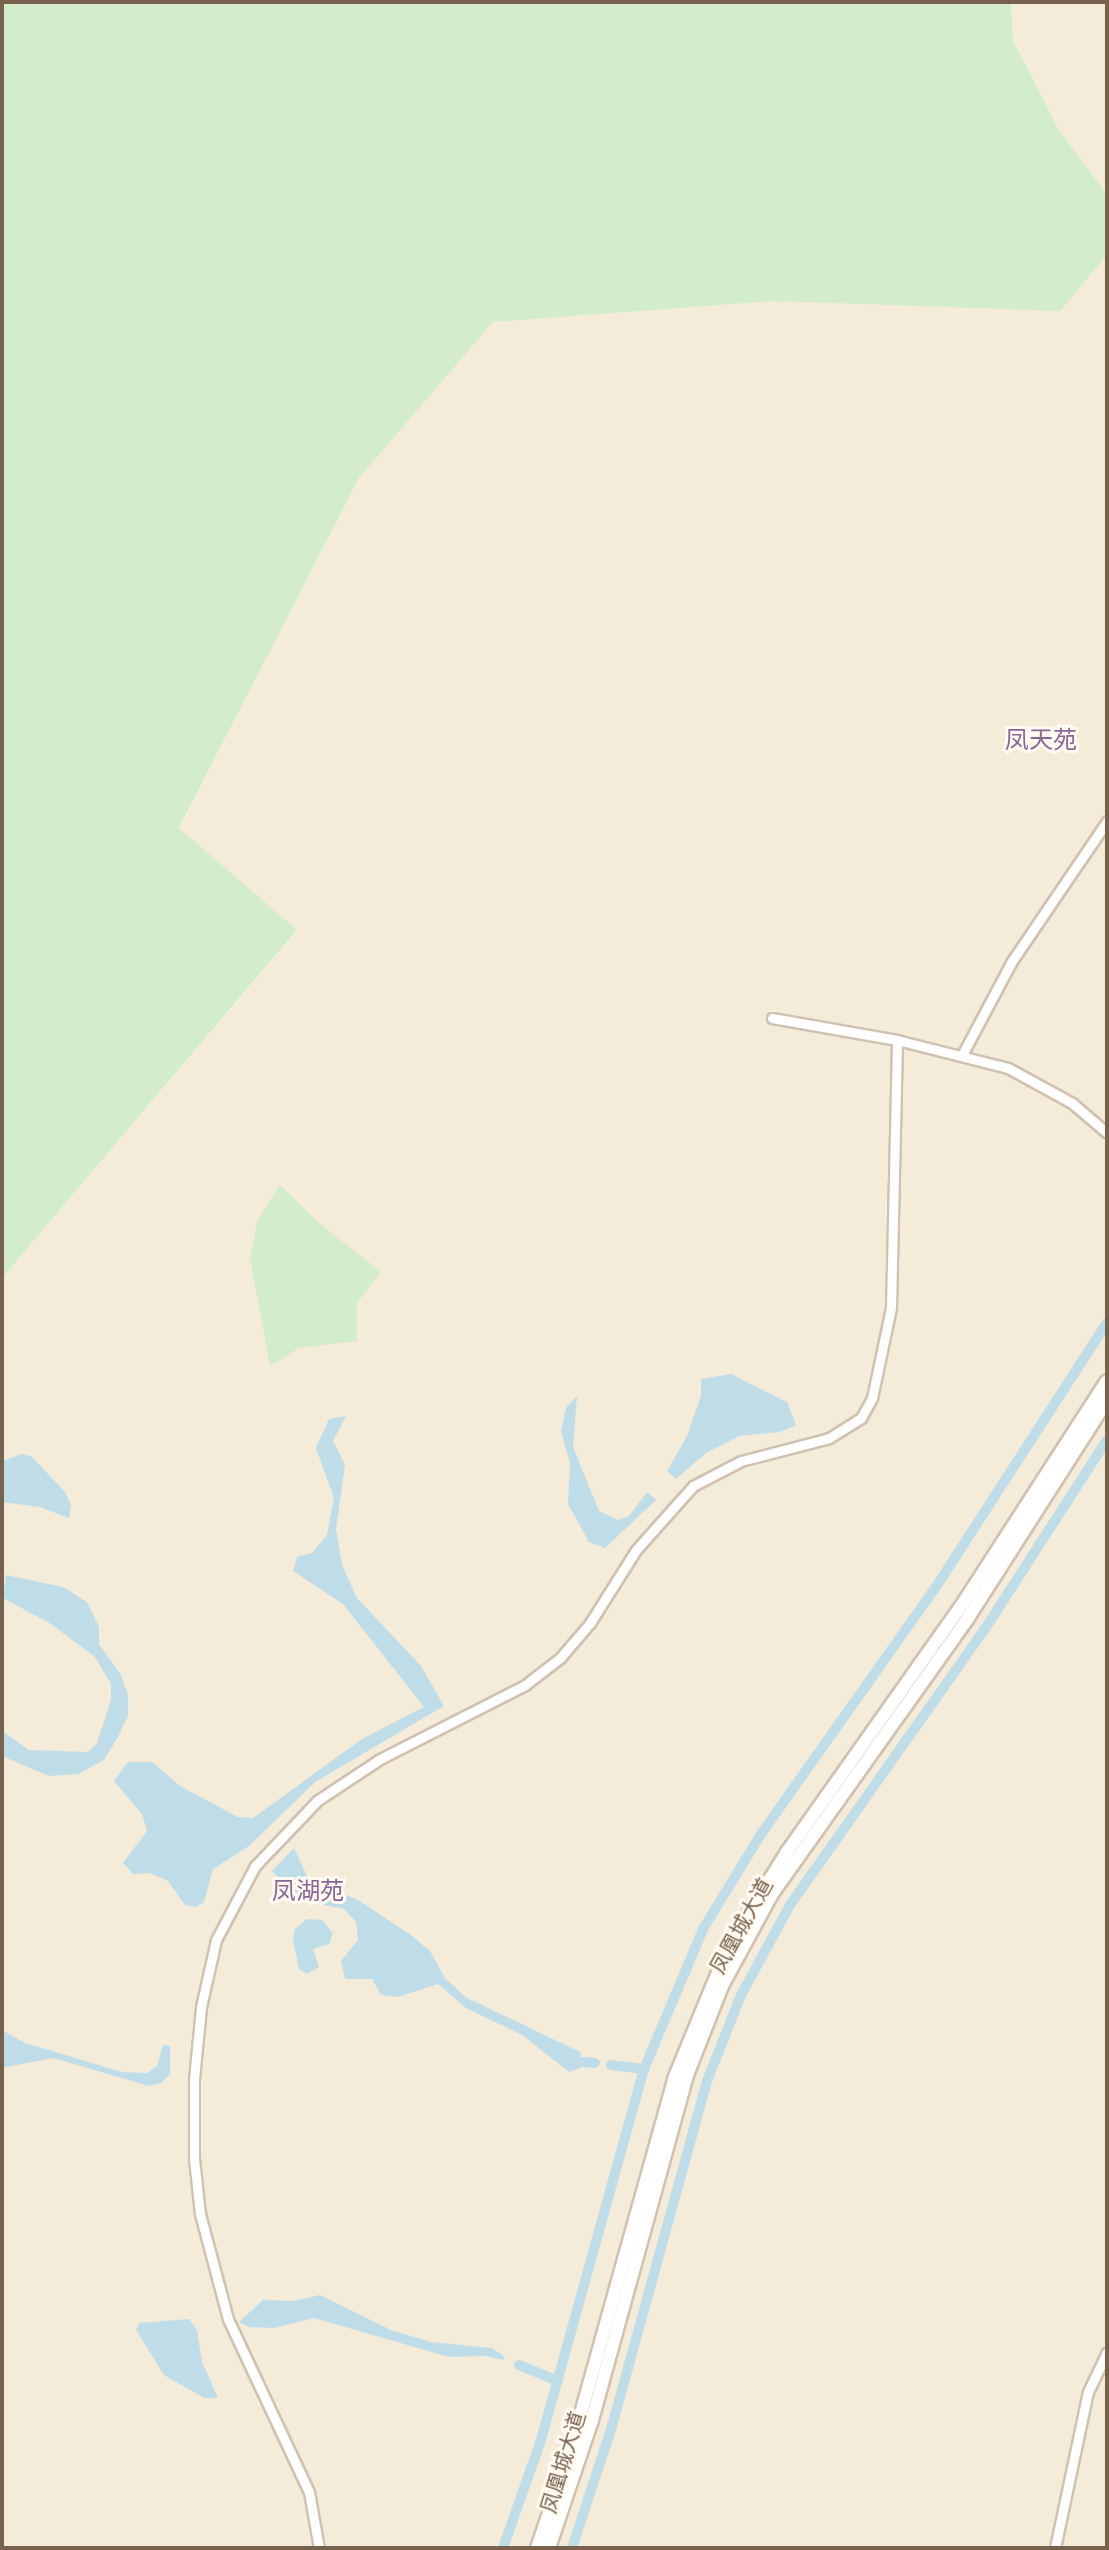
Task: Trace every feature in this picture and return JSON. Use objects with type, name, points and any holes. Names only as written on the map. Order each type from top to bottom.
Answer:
[{"type":"main road","name":"凤凰城大道","points":[[537,2548],[571,2449],[674,2078],[730,1943],[787,1852],[960,1608],[1107,1381]]},
{"type":"main road","name":"凤凰城大道","points":[[549,2548],[592,2420],[687,2075],[731,1969],[790,1866],[968,1618],[1107,1401]]},
{"type":"street","points":[[962,1055],[1012,961],[1107,821]]},
{"type":"street","points":[[772,1018],[897,1040],[962,1055],[1041,1083],[1107,1133]]},
{"type":"street","points":[[319,2548],[309,2491],[228,2319],[200,2214],[193,2131],[194,2067],[205,1983],[220,1930],[255,1866],[325,1795],[380,1759],[525,1685],[560,1658],[590,1623],[643,1541],[693,1486],[728,1465],[806,1447],[861,1418],[872,1398],[891,1308],[897,1040]]},
{"type":"street","points":[[1055,2548],[1088,2392],[1107,2352]]},
{"type":"shaded area","points":[[1011,2],[1107,2],[1107,194],[1059,130],[1013,39]]},
{"type":"shaded area","points":[[1107,255],[1107,2548],[2,2548],[2,1278],[297,931],[179,829],[359,478],[493,322],[773,301],[1060,310]]},
{"type":"green space","points":[[2,2],[1011,2],[1013,40],[1059,130],[1107,194],[1107,255],[1060,311],[773,301],[493,322],[359,478],[179,828],[297,930],[2,1278]]},
{"type":"green space","points":[[280,1185],[319,1223],[381,1272],[357,1303],[357,1341],[299,1348],[270,1366],[250,1258],[258,1219]]},
{"type":"water","points":[[731,1374],[787,1402],[796,1425],[780,1432],[739,1436],[706,1453],[676,1479],[667,1471],[687,1436],[701,1396],[701,1379]]},
{"type":"water","points":[[577,1396],[573,1447],[599,1511],[618,1520],[629,1516],[647,1492],[656,1500],[605,1548],[589,1542],[568,1504],[570,1463],[561,1431],[566,1408]]},
{"type":"water","points":[[346,1416],[333,1441],[345,1465],[336,1529],[342,1565],[357,1598],[421,1666],[444,1706],[315,1782],[249,1846],[213,1869],[204,1902],[196,1907],[185,1905],[168,1881],[150,1873],[133,1874],[123,1863],[147,1831],[142,1814],[114,1781],[128,1762],[152,1762],[180,1786],[238,1817],[253,1818],[362,1739],[424,1707],[343,1604],[293,1571],[297,1557],[312,1553],[327,1535],[334,1498],[316,1448],[329,1419]]},
{"type":"water","points":[[22,1454],[31,1456],[65,1492],[71,1505],[69,1518],[40,1507],[2,1502],[2,1461]]},
{"type":"water","points":[[6,1575],[63,1587],[87,1602],[99,1627],[99,1644],[121,1675],[128,1695],[128,1716],[104,1760],[78,1774],[49,1776],[2,1756],[2,1731],[29,1750],[88,1752],[97,1743],[111,1700],[111,1684],[95,1657],[51,1624],[3,1598]]},
{"type":"water","points":[[294,1848],[308,1878],[358,1900],[411,1935],[430,1951],[445,1978],[465,1997],[580,2052],[583,2067],[569,2072],[522,2035],[466,2008],[438,1984],[398,1997],[381,1995],[372,1979],[345,1979],[341,1961],[358,1940],[356,1922],[344,1909],[310,1902],[289,1889],[272,1871]]},
{"type":"water","points":[[307,1919],[322,1920],[333,1933],[329,1944],[313,1949],[319,1967],[307,1974],[299,1969],[293,1939],[295,1929]]},
{"type":"water","points":[[2,2030],[25,2043],[122,2072],[147,2073],[157,2066],[163,2045],[170,2046],[170,2074],[161,2083],[149,2086],[53,2058],[2,2068]]},
{"type":"water","points":[[320,2295],[391,2330],[431,2342],[492,2348],[505,2357],[503,2360],[486,2356],[449,2357],[314,2318],[275,2328],[249,2327],[239,2322],[263,2300],[294,2301]]},
{"type":"water","points":[[189,2319],[197,2330],[202,2362],[218,2398],[204,2398],[164,2375],[136,2330],[139,2323]]},
{"type":"waterway","points":[[503,2548],[541,2440],[644,2069],[703,1929],[761,1834],[934,1590],[1107,1323]]},
{"type":"waterway","points":[[572,2548],[612,2426],[707,2081],[741,1995],[790,1905],[985,1629],[1107,1440]]},
{"type":"waterway","points":[[584,2062],[595,2063]]},
{"type":"waterway","points":[[611,2065],[644,2069]]},
{"type":"waterway","points":[[519,2365],[558,2381]]},
{"type":"district","name":"凤天苑","points":[[1041,743]]},
{"type":"district","name":"凤湖苑","points":[[308,1894]]}]
